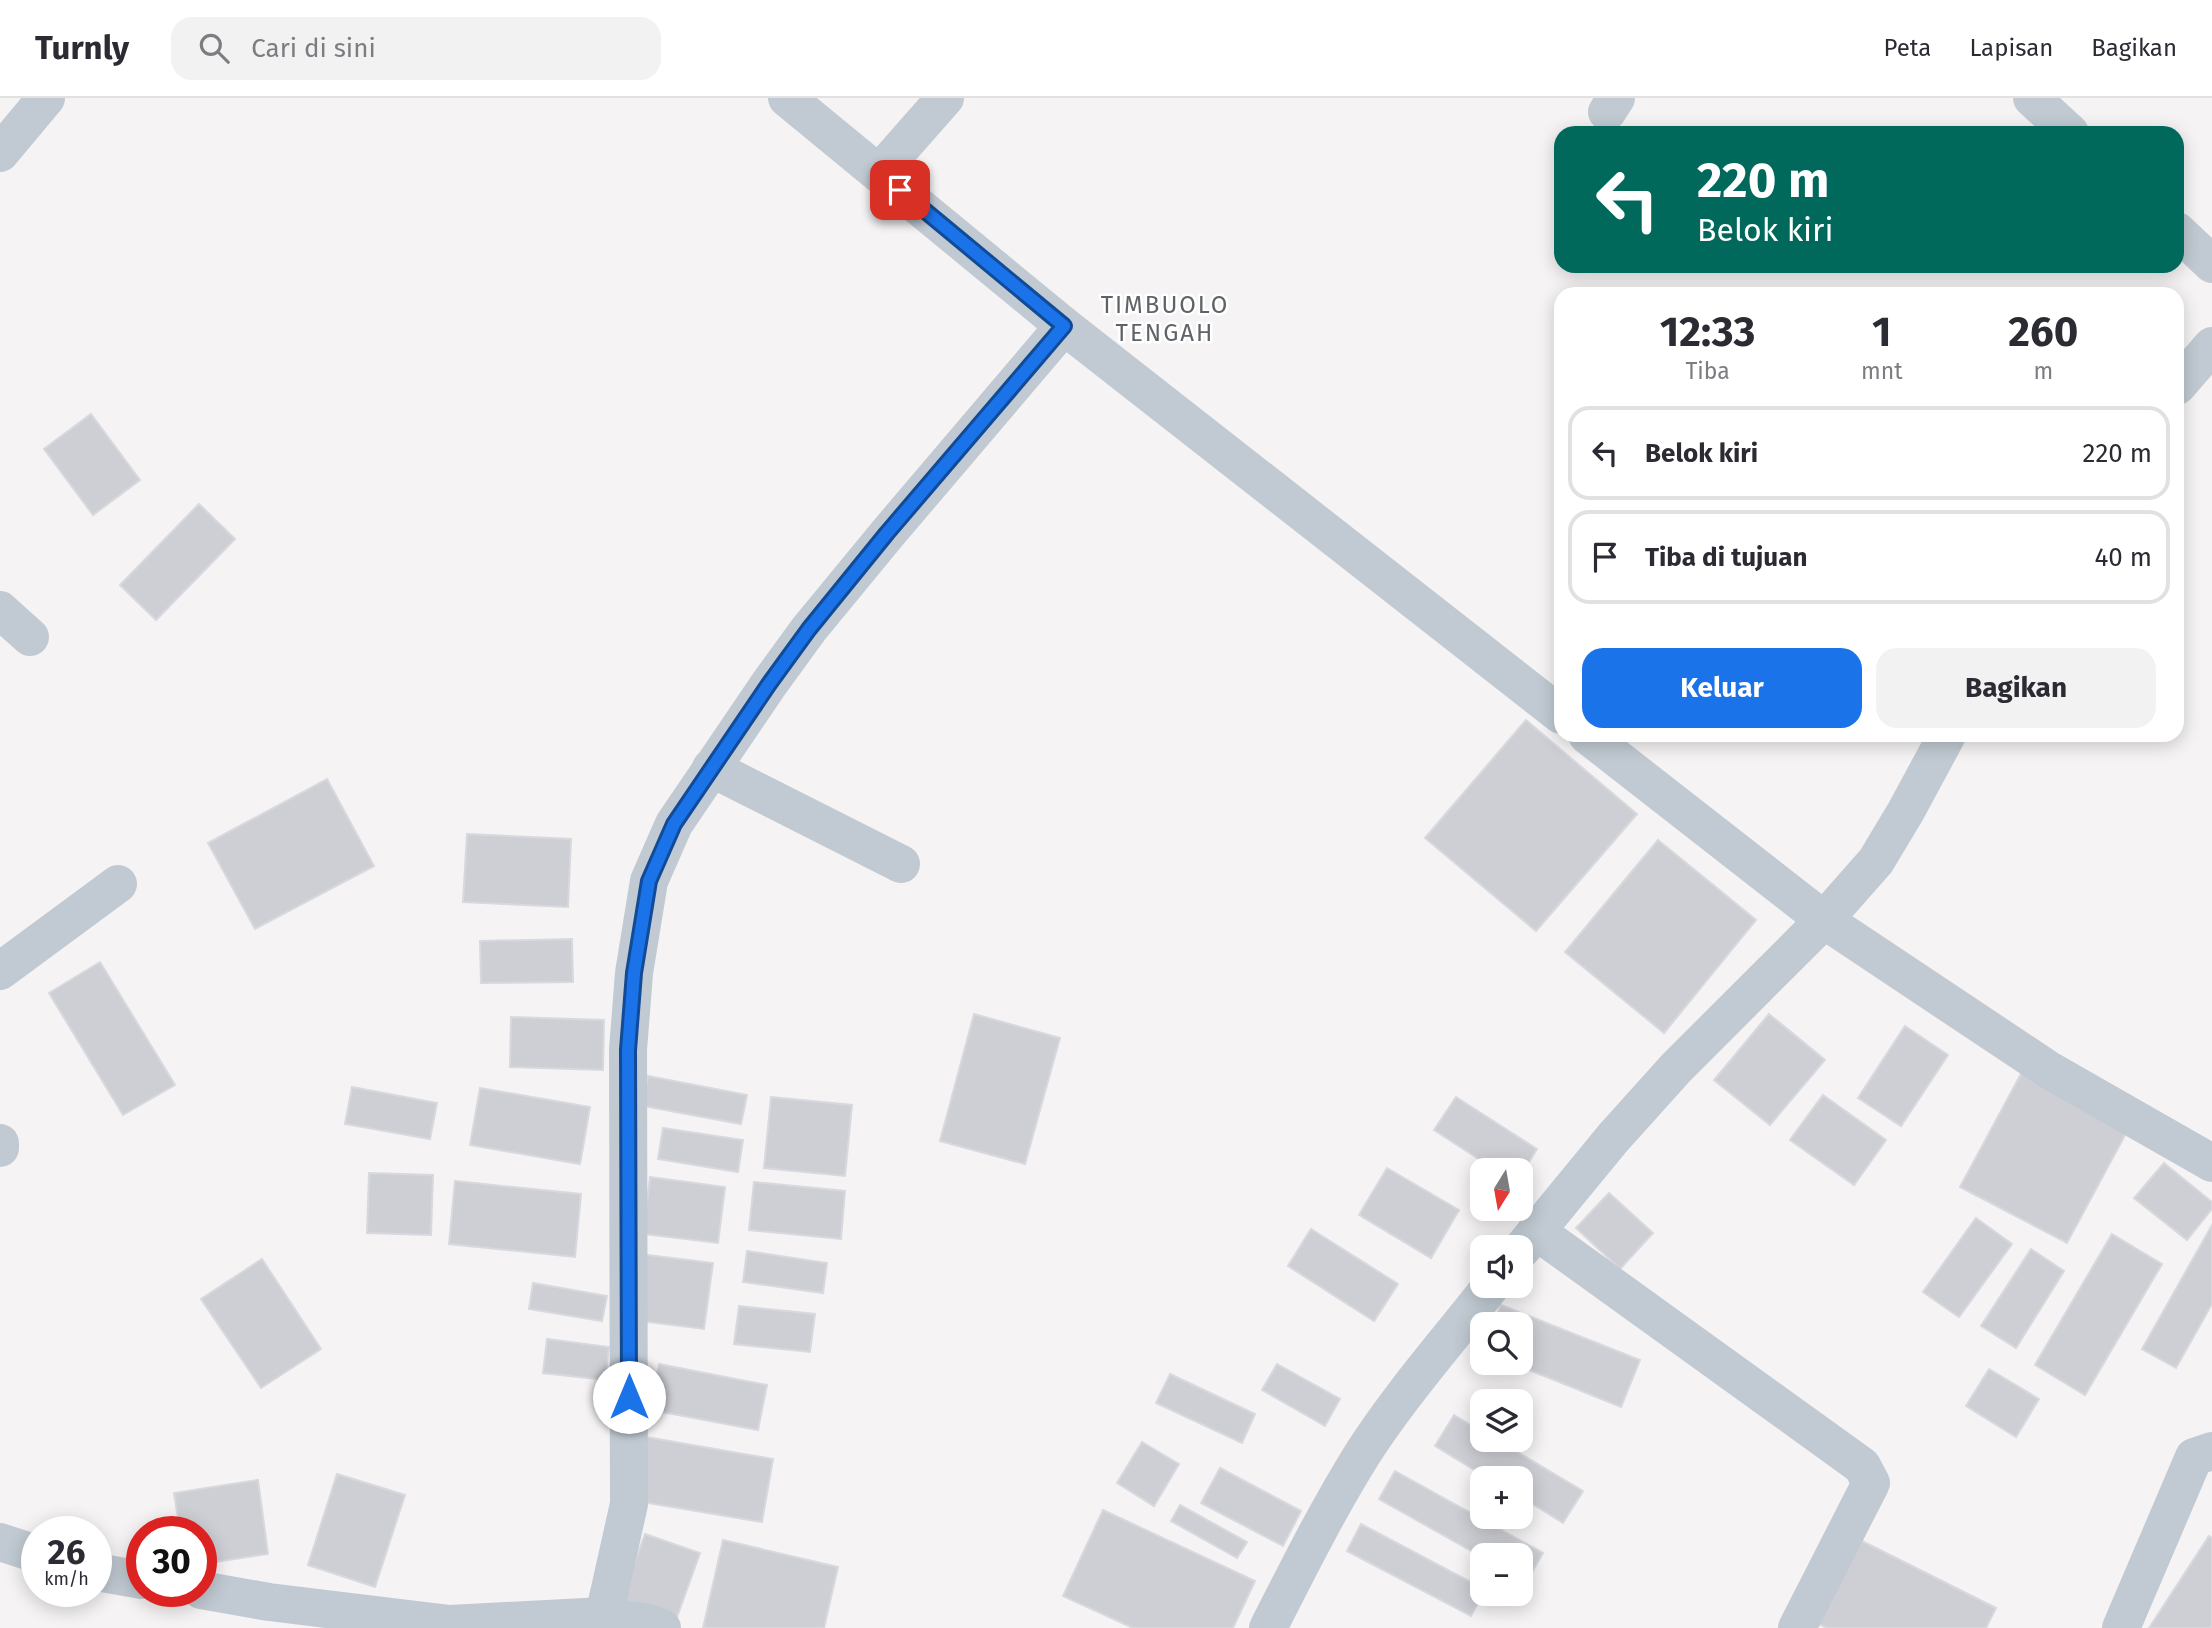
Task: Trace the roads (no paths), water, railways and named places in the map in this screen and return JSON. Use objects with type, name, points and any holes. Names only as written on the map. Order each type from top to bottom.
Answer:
[{"type":"street","points":[[0,153],[46,98]]},
{"type":"street","points":[[787,98],[1064,326],[1554,710]]},
{"type":"street","points":[[879,173],[945,98]]},
{"type":"street","points":[[2032,98],[2062,126]]},
{"type":"street","points":[[2184,238],[2212,264]]},
{"type":"street","points":[[604,1616],[629,1504],[628,1050],[636,959],[649,881],[674,824],[769,684],[841,589],[1064,326]]},
{"type":"street","points":[[2184,378],[2212,346]]},
{"type":"street","points":[[0,610],[30,637]]},
{"type":"street","points":[[1596,742],[1824,920],[2049,1070],[2212,1163]]},
{"type":"street","points":[[1532,1235],[1675,1068],[1824,920],[1876,861],[1943,742]]},
{"type":"street","points":[[711,768],[901,864]]},
{"type":"street","points":[[0,971],[118,884]]},
{"type":"street","points":[[1533,1243],[1862,1466],[1871,1483],[1868,1491],[1797,1628]]},
{"type":"street","points":[[1268,1628],[1305,1553],[1363,1454],[1390,1414],[1482,1298]]},
{"type":"street","points":[[2122,1628],[2194,1457],[2212,1451]]},
{"type":"street","points":[[0,1542],[21,1549]]},
{"type":"street","points":[[217,1593],[269,1602],[450,1623],[604,1616],[649,1623],[662,1628]]},
{"type":"district","name":"TIMBUOLO TENGAH","points":[[1165,319]]}]
